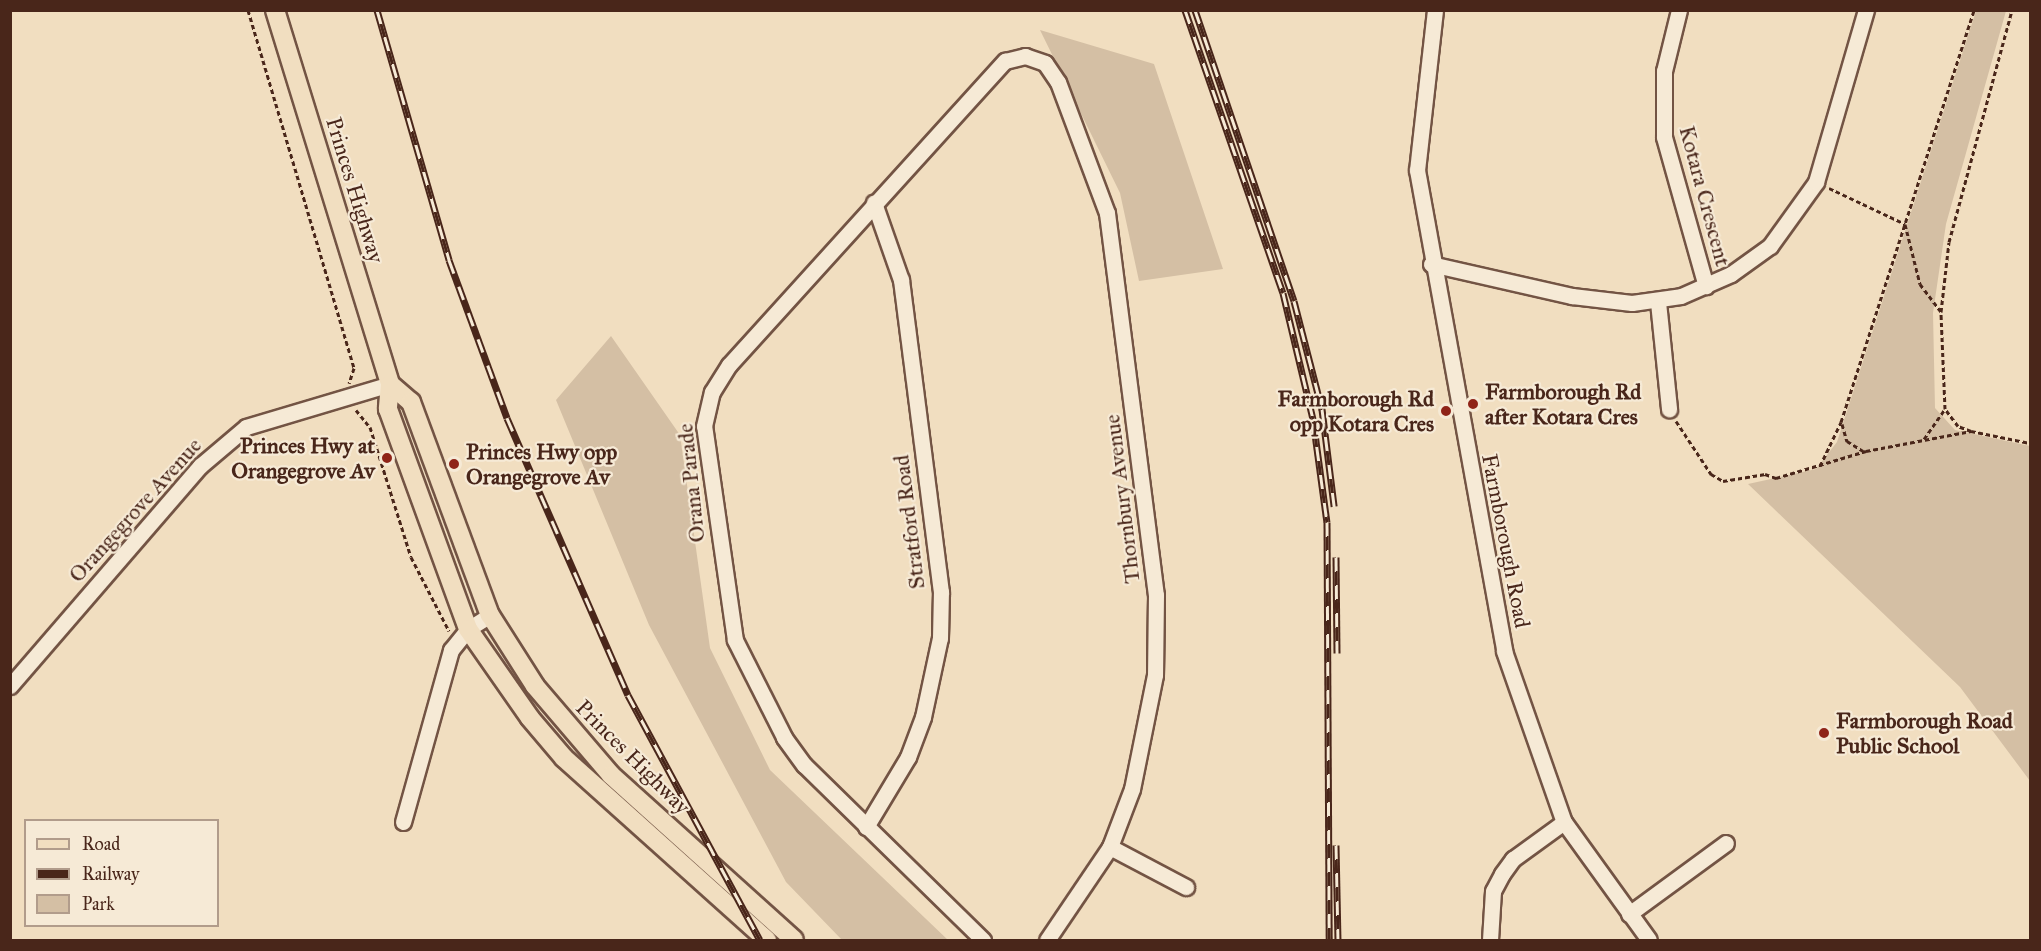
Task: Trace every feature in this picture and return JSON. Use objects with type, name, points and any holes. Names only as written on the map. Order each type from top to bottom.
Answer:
[{"type":"main road","name":"Princes Highway","points":[[275,10],[390,384],[388,409],[468,629],[530,718],[564,758],[767,940]]},
{"type":"main road","name":"Princes Highway","points":[[390,384],[411,402],[490,615],[535,686],[587,751],[794,940]]},
{"type":"street","name":"Farmborough Road","points":[[1435,10],[1417,170],[1431,264],[1504,651],[1564,822],[1649,940]]},
{"type":"street","name":"Kotara Crescent","points":[[1679,10],[1664,71],[1664,137],[1706,286]]},
{"type":"street","name":"Kotara Crescent","points":[[1431,264],[1572,296],[1658,302],[1706,286],[1770,246],[1816,182],[1866,10]]},
{"type":"street","name":"Orana Parade","points":[[983,940],[866,827],[794,752],[735,640],[704,426],[712,392],[729,365],[1005,61],[1025,56]]},
{"type":"street","name":"Thornbury Avenue","points":[[1025,56],[1045,63],[1058,82],[1107,213],[1152,555],[1156,635],[1149,712],[1132,789],[1110,847],[1047,940]]},
{"type":"street","name":"Stratford Road","points":[[866,827],[908,757],[923,717],[940,638],[941,592],[902,280],[874,203]]},
{"type":"street","points":[[1658,302],[1669,409]]},
{"type":"street","name":"Orangegrove Avenue","points":[[10,686],[200,466],[246,427],[390,384]]},
{"type":"street","points":[[403,822],[452,650],[468,629],[490,615]]},
{"type":"street","points":[[1490,940],[1493,891],[1502,874],[1513,859],[1564,822]]},
{"type":"street","points":[[1629,914],[1726,843]]},
{"type":"street","points":[[1110,847],[1186,887]]},
{"type":"path","points":[[248,10],[354,368],[347,378]]},
{"type":"path","points":[[1820,466],[1841,422],[1974,10]]},
{"type":"path","points":[[1920,441],[1932,434],[1945,409],[1941,312],[1949,242],[2012,10]]},
{"type":"path","points":[[1816,182],[1905,224]]},
{"type":"path","points":[[1905,224],[1920,284],[1941,312]]},
{"type":"path","points":[[1669,409],[1711,474],[1723,481],[1765,474],[1776,478],[1866,451],[1971,431]]},
{"type":"path","points":[[1945,409],[1958,426],[1971,431],[2031,443]]},
{"type":"path","points":[[1841,422],[1847,441],[1856,451],[1866,451]]},
{"type":"green space","points":[[1976,11],[2006,11],[1946,224],[1933,313],[1935,408],[1955,430],[2030,446],[2030,781],[1960,687],[1748,484],[1816,469],[1837,442]]},
{"type":"green space","points":[[1040,30],[1154,64],[1223,269],[1139,281],[1120,193]]},
{"type":"green space","points":[[611,336],[680,435],[710,648],[770,770],[948,940],[842,940],[786,882],[649,625],[556,400]]},
{"type":"railway","points":[[377,10],[449,260],[507,418],[628,695],[760,940]]},
{"type":"railway","points":[[1185,10],[1283,293],[1313,419],[1327,522],[1329,940]]},
{"type":"railway","points":[[1195,10],[1294,301],[1322,409],[1334,506]]},
{"type":"railway","points":[[1336,557],[1337,653]]},
{"type":"railway","points":[[1336,845],[1338,940]]},
{"type":"place","name":"Farmborough Rd after Kotara Cres","points":[[1473,404]]},
{"type":"place","name":"Farmborough Rd opp Kotara Cres","points":[[1446,411]]},
{"type":"place","name":"Princes Hwy at Orangegrove Av","points":[[387,458]]},
{"type":"place","name":"Princes Hwy opp Orangegrove Av","points":[[454,464]]},
{"type":"place","name":"Farmborough Road Public School","points":[[1824,733]]}]
